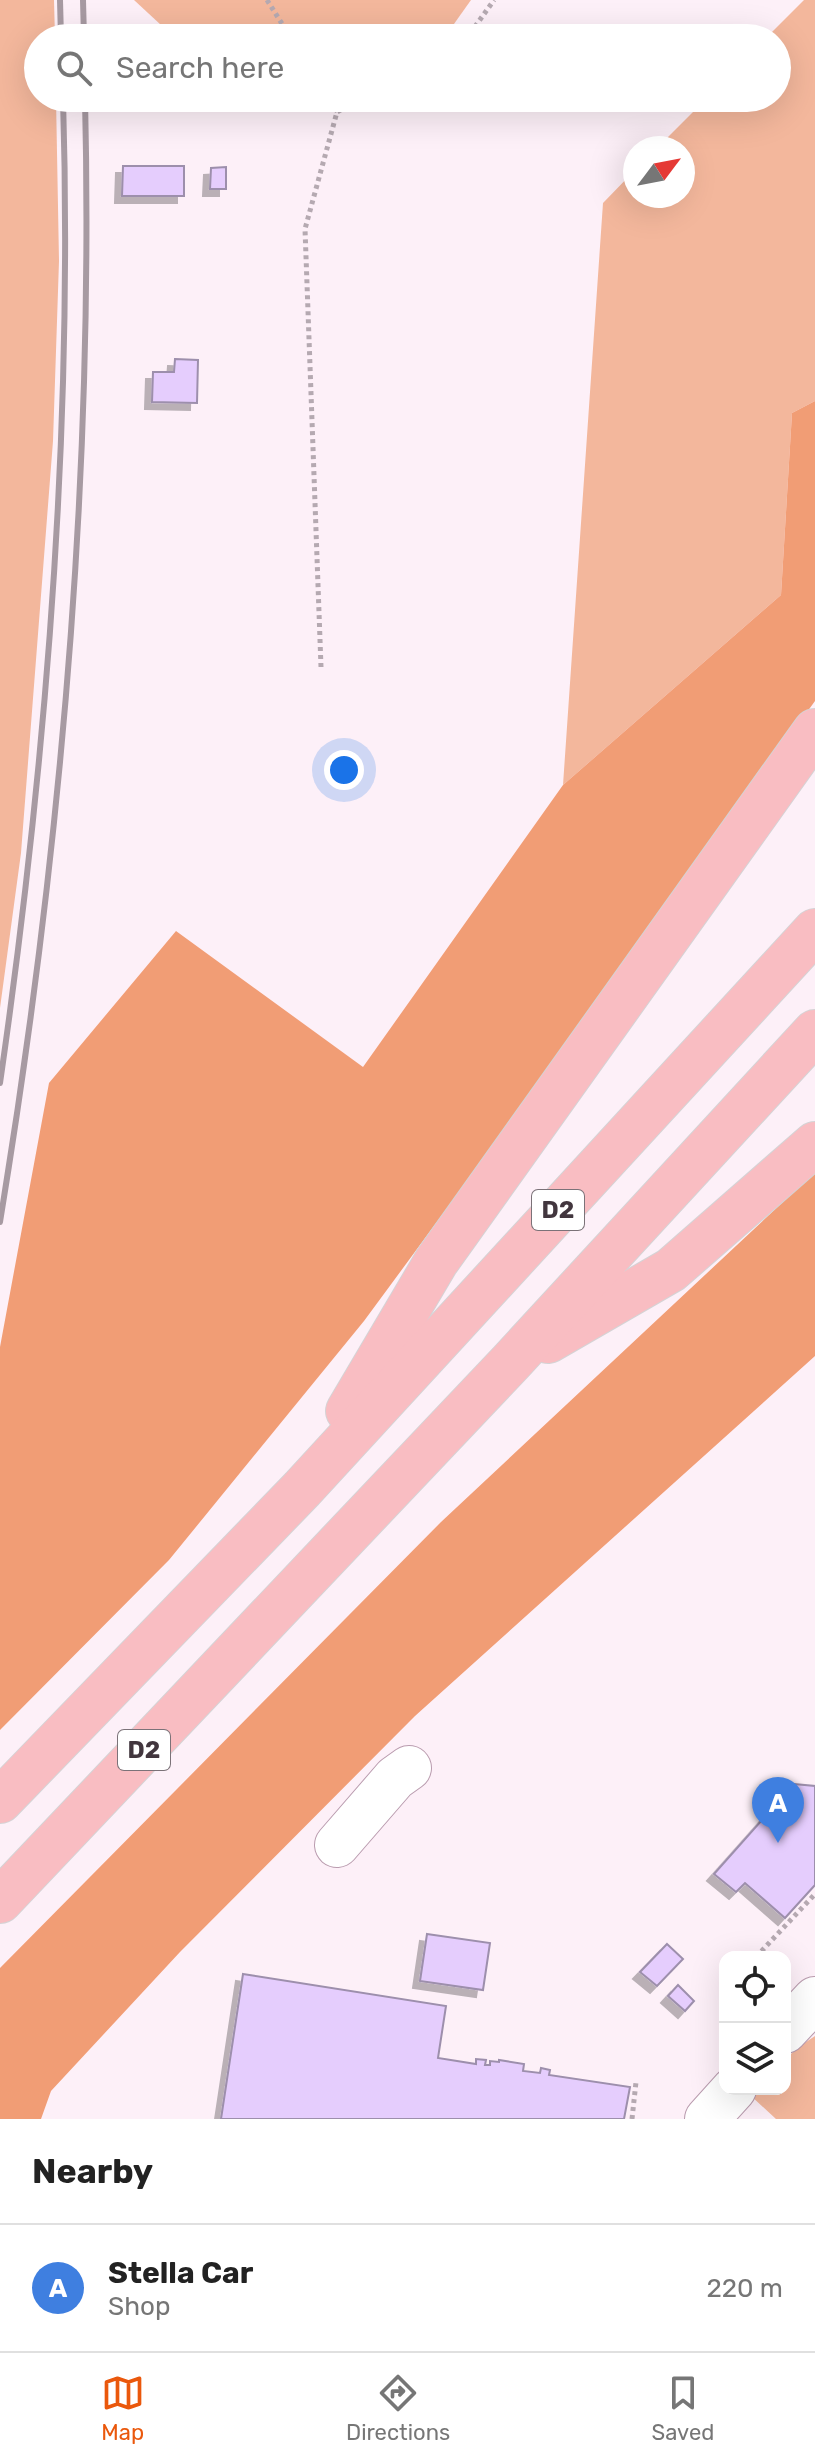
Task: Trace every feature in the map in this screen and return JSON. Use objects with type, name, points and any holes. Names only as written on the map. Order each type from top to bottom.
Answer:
[{"type":"highway","points":[[302,1489],[436,1262],[815,731]]},
{"type":"highway","name":"D2","points":[[0,1801],[302,1489],[815,931]]},
{"type":"highway","name":"D2","points":[[0,1901],[511,1362],[815,1032]]},
{"type":"highway","points":[[511,1362],[671,1270],[815,1144]]},
{"type":"lane","points":[[337,1845],[395,1778],[409,1768]]},
{"type":"lane","points":[[791,2025],[815,1999]]},
{"type":"lane","points":[[707,2119],[729,2095]]},
{"type":"path","points":[[267,0],[282,24]]},
{"type":"path","points":[[477,24],[494,0]]},
{"type":"path","points":[[321,667],[305,229],[337,112]]},
{"type":"path","points":[[762,1951],[815,1894]]},
{"type":"path","points":[[632,2119],[636,2082]]},
{"type":"shaded area","points":[[0,0],[54,0],[55,24],[24,24],[24,112],[56,112],[59,261],[53,441],[21,853],[0,1008]]},
{"type":"shaded area","points":[[134,0],[471,0],[454,24],[160,24]]},
{"type":"shaded area","points":[[804,0],[815,0],[815,401],[792,413],[781,595],[563,785],[603,203],[623,182],[623,208],[695,208],[695,136],[669,136],[693,112],[791,112],[791,24],[780,24]]},
{"type":"shaded area","points":[[815,401],[815,701],[364,1321],[169,1560],[0,1730],[0,1347],[49,1083],[176,931],[363,1067],[563,785],[781,595],[792,413]]},
{"type":"shaded area","points":[[815,1172],[815,1356],[415,1716],[180,1952],[51,2091],[41,2119],[0,2119],[0,1968],[441,1522]]},
{"type":"shaded area","points":[[815,2036],[815,2119],[776,2119],[750,2095],[791,2095],[791,2054]]},
{"type":"building","points":[[123,166],[184,166],[184,196],[122,196]]},
{"type":"building","points":[[226,167],[226,189],[210,189],[211,168]]},
{"type":"building","points":[[175,359],[198,360],[197,403],[152,402],[153,372],[174,372]]},
{"type":"building","points":[[794,1784],[815,1786],[815,1885],[785,1918],[745,1883],[736,1892],[714,1874]]},
{"type":"building","points":[[427,1934],[490,1943],[483,1990],[420,1981]]},
{"type":"building","points":[[667,1944],[683,1959],[657,1986],[640,1972]]},
{"type":"building","points":[[243,1974],[446,2006],[438,2058],[476,2064],[476,2059],[486,2060],[485,2065],[499,2060],[524,2064],[523,2071],[540,2073],[541,2068],[550,2070],[549,2075],[630,2087],[624,2119],[221,2119]]},
{"type":"building","points":[[678,1985],[694,2001],[685,2011],[668,1996]]},
{"type":"railway","points":[[60,0],[61,24]]},
{"type":"railway","points":[[83,0],[84,24]]},
{"type":"railway","points":[[0,1083],[31,838],[53,592],[64,345],[63,112]]},
{"type":"railway","points":[[0,1222],[40,943],[69,662],[84,380],[85,112]]},
{"type":"place","name":"Stella Car","points":[[778,1843]]}]
